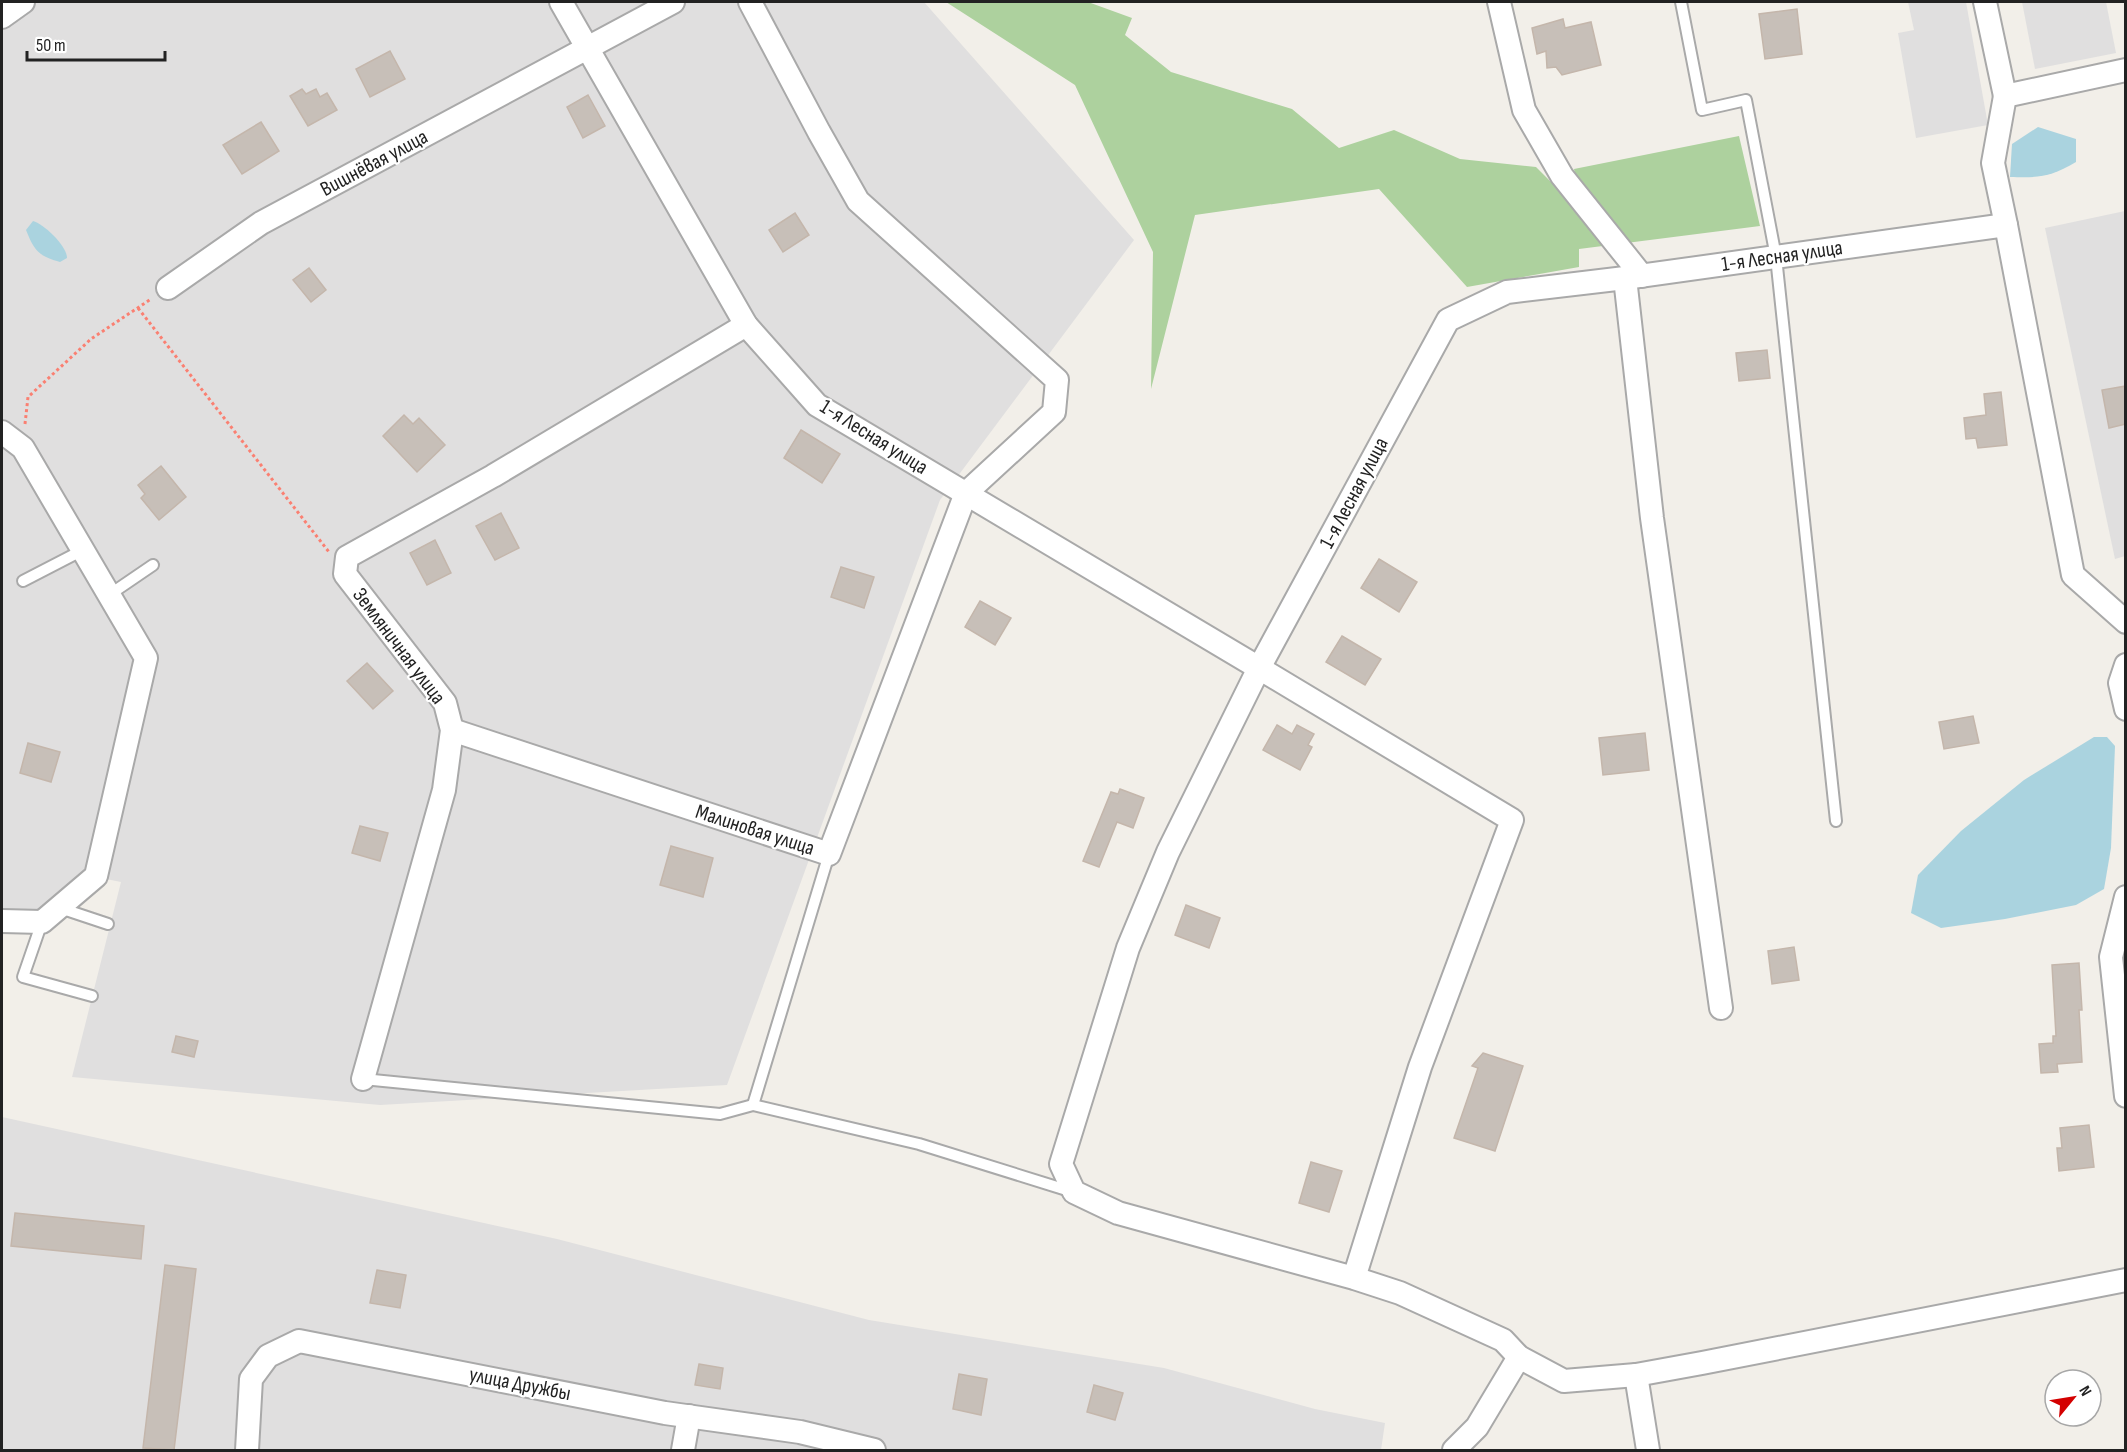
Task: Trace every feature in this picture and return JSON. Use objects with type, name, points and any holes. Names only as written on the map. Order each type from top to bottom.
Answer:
[{"type":"street","points":[[2,17],[23,2]]},
{"type":"street","name":"1-я Лесная улица","points":[[561,2],[746,325],[817,405],[1259,668],[1448,320],[1507,292],[1633,277],[2006,225]]},
{"type":"street","name":"Вишнёвая улица","points":[[168,288],[261,223],[673,2]]},
{"type":"street","points":[[750,2],[858,201],[1057,381],[1054,412],[966,493]]},
{"type":"street","points":[[1499,2],[1524,110],[1562,176],[1633,277],[1652,518],[1721,1008]]},
{"type":"street","points":[[1985,2],[2005,96],[1993,163],[2073,575],[2126,622]]},
{"type":"street","points":[[2005,96],[2051,88],[2126,70]]},
{"type":"street","name":"Земляничная улица","points":[[363,1079],[444,790],[452,730],[445,703],[345,574],[346,557],[493,476],[746,325]]},
{"type":"street","points":[[2,432],[23,448],[146,658],[96,876],[51,915],[2,921]]},
{"type":"street","name":"Малиновая улица","points":[[452,730],[829,854],[966,493]]},
{"type":"street","points":[[2126,665],[2120,683],[2126,709]]},
{"type":"street","points":[[1354,1278],[1420,1067],[1512,820],[1259,668],[1168,852],[1128,948],[1061,1164],[1074,1192],[1118,1213],[1354,1278],[1400,1293],[1503,1340],[1519,1357],[1564,1381],[1636,1375],[2126,1280]]},
{"type":"street","points":[[2126,897],[2110,957],[2126,1096]]},
{"type":"street","name":"улица Дружбы","points":[[247,1450],[251,1380],[268,1356],[299,1341],[689,1416],[800,1432],[874,1450]]},
{"type":"street","points":[[1454,1450],[1477,1427],[1519,1357]]},
{"type":"street","points":[[1636,1375],[1648,1450]]},
{"type":"street","points":[[682,1450],[689,1416]]},
{"type":"street","points":[[1477,1427],[1478,1450]]},
{"type":"lane","points":[[1681,2],[1702,110],[1746,100],[1776,257],[1836,821]]},
{"type":"lane","points":[[23,580],[83,550]]},
{"type":"lane","points":[[109,595],[153,565]]},
{"type":"lane","points":[[753,1105],[829,854]]},
{"type":"lane","points":[[92,996],[23,977],[51,915],[108,924]]},
{"type":"lane","points":[[363,1079],[720,1114],[753,1105],[919,1144],[1074,1192]]},
{"type":"path","points":[[23,448],[28,397],[91,339],[168,288]]},
{"type":"path","points":[[138,308],[345,574]]},
{"type":"shaded area","points":[[2,2],[924,2],[1134,240],[940,500],[727,1085],[380,1105],[72,1077],[121,882],[96,877],[42,922],[2,921]]},
{"type":"shaded area","points":[[1908,2],[1966,2],[1988,125],[1916,138],[1898,33],[1914,30]]},
{"type":"shaded area","points":[[2022,2],[2106,2],[2116,53],[2035,69]]},
{"type":"shaded area","points":[[2125,211],[2125,556],[2115,559],[2045,228]]},
{"type":"shaded area","points":[[2,1117],[557,1239],[869,1320],[1164,1368],[1315,1409],[1385,1423],[1381,1450],[2,1450]]},
{"type":"green space","points":[[946,2],[1088,2],[1132,18],[1125,35],[1171,72],[1292,109],[1339,148],[1394,130],[1460,159],[1536,167],[1583,214],[1574,169],[1739,136],[1760,226],[1579,249],[1579,267],[1467,287],[1379,189],[1195,215],[1151,389],[1153,252],[1075,85]]},
{"type":"water","points":[[2038,127],[2076,139],[2076,162],[2044,176],[2010,177],[2012,144]]},
{"type":"water","points":[[33,221],[54,236],[67,258],[60,262],[38,251],[26,230]]},
{"type":"water","points":[[2094,737],[2107,737],[2115,746],[2111,848],[2104,889],[2076,905],[2005,919],[1941,928],[1911,913],[1918,875],[1961,831],[2024,780]]},
{"type":"building","points":[[1797,9],[1802,54],[1765,59],[1759,14]]},
{"type":"building","points":[[1563,19],[1565,28],[1591,22],[1601,65],[1562,75],[1556,67],[1547,68],[1546,51],[1537,54],[1532,28]]},
{"type":"building","points":[[390,51],[405,79],[370,97],[356,69]]},
{"type":"building","points":[[302,89],[306,94],[316,89],[320,97],[327,93],[337,110],[308,126],[290,96]]},
{"type":"building","points":[[588,95],[605,126],[583,138],[567,107]]},
{"type":"building","points":[[261,122],[279,151],[242,174],[223,145]]},
{"type":"building","points":[[795,213],[809,235],[783,252],[769,230]]},
{"type":"building","points":[[309,268],[326,290],[311,302],[293,280]]},
{"type":"building","points":[[1767,350],[1770,378],[1739,381],[1736,353]]},
{"type":"building","points":[[2126,386],[2126,424],[2109,428],[2102,390]]},
{"type":"building","points":[[2001,392],[2007,445],[1978,448],[1976,438],[1966,439],[1964,418],[1986,415],[1984,394]]},
{"type":"building","points":[[404,415],[413,424],[419,418],[445,445],[417,472],[383,436]]},
{"type":"building","points":[[801,430],[840,454],[822,483],[784,458]]},
{"type":"building","points":[[161,466],[186,497],[159,520],[141,498],[145,494],[138,485]]},
{"type":"building","points":[[501,513],[519,548],[495,560],[476,526]]},
{"type":"building","points":[[435,540],[451,573],[427,585],[410,553]]},
{"type":"building","points":[[1379,559],[1417,582],[1399,612],[1361,588]]},
{"type":"building","points":[[841,567],[874,577],[864,608],[831,597]]},
{"type":"building","points":[[980,601],[1011,618],[995,645],[965,627]]},
{"type":"building","points":[[1342,636],[1381,659],[1365,685],[1326,662]]},
{"type":"building","points":[[367,663],[393,691],[373,709],[347,681]]},
{"type":"building","points":[[1973,716],[1979,743],[1944,749],[1939,722]]},
{"type":"building","points":[[1277,725],[1292,734],[1297,725],[1314,734],[1308,745],[1312,747],[1300,770],[1263,750]]},
{"type":"building","points":[[1645,733],[1649,770],[1603,775],[1599,738]]},
{"type":"building","points":[[28,743],[60,752],[51,782],[20,773]]},
{"type":"building","points":[[1120,789],[1144,798],[1133,828],[1117,822],[1099,867],[1083,861],[1111,792],[1118,794]]},
{"type":"building","points":[[360,826],[388,833],[380,861],[352,853]]},
{"type":"building","points":[[671,846],[713,858],[703,897],[660,885]]},
{"type":"building","points":[[1186,905],[1220,918],[1209,948],[1175,935]]},
{"type":"building","points":[[1794,947],[1799,980],[1772,984],[1768,951]]},
{"type":"building","points":[[2079,963],[2082,1062],[2057,1064],[2058,1072],[2041,1073],[2039,1044],[2053,1043],[2053,1036],[2056,1036],[2052,965]]},
{"type":"building","points":[[176,1036],[198,1041],[194,1057],[172,1052]]},
{"type":"building","points":[[1483,1053],[1523,1066],[1495,1151],[1454,1138],[1478,1068],[1472,1066]]},
{"type":"building","points":[[2089,1125],[2094,1167],[2059,1171],[2057,1148],[2062,1148],[2060,1128]]},
{"type":"building","points":[[1311,1162],[1342,1171],[1329,1212],[1299,1203]]},
{"type":"building","points":[[15,1213],[144,1226],[141,1259],[11,1246]]},
{"type":"building","points":[[165,1265],[196,1269],[174,1450],[143,1448]]},
{"type":"building","points":[[377,1270],[406,1275],[400,1308],[370,1303]]},
{"type":"building","points":[[699,1364],[723,1368],[720,1389],[695,1385]]},
{"type":"building","points":[[959,1374],[987,1379],[981,1415],[953,1409]]},
{"type":"building","points":[[1094,1385],[1123,1393],[1115,1420],[1087,1412]]}]
